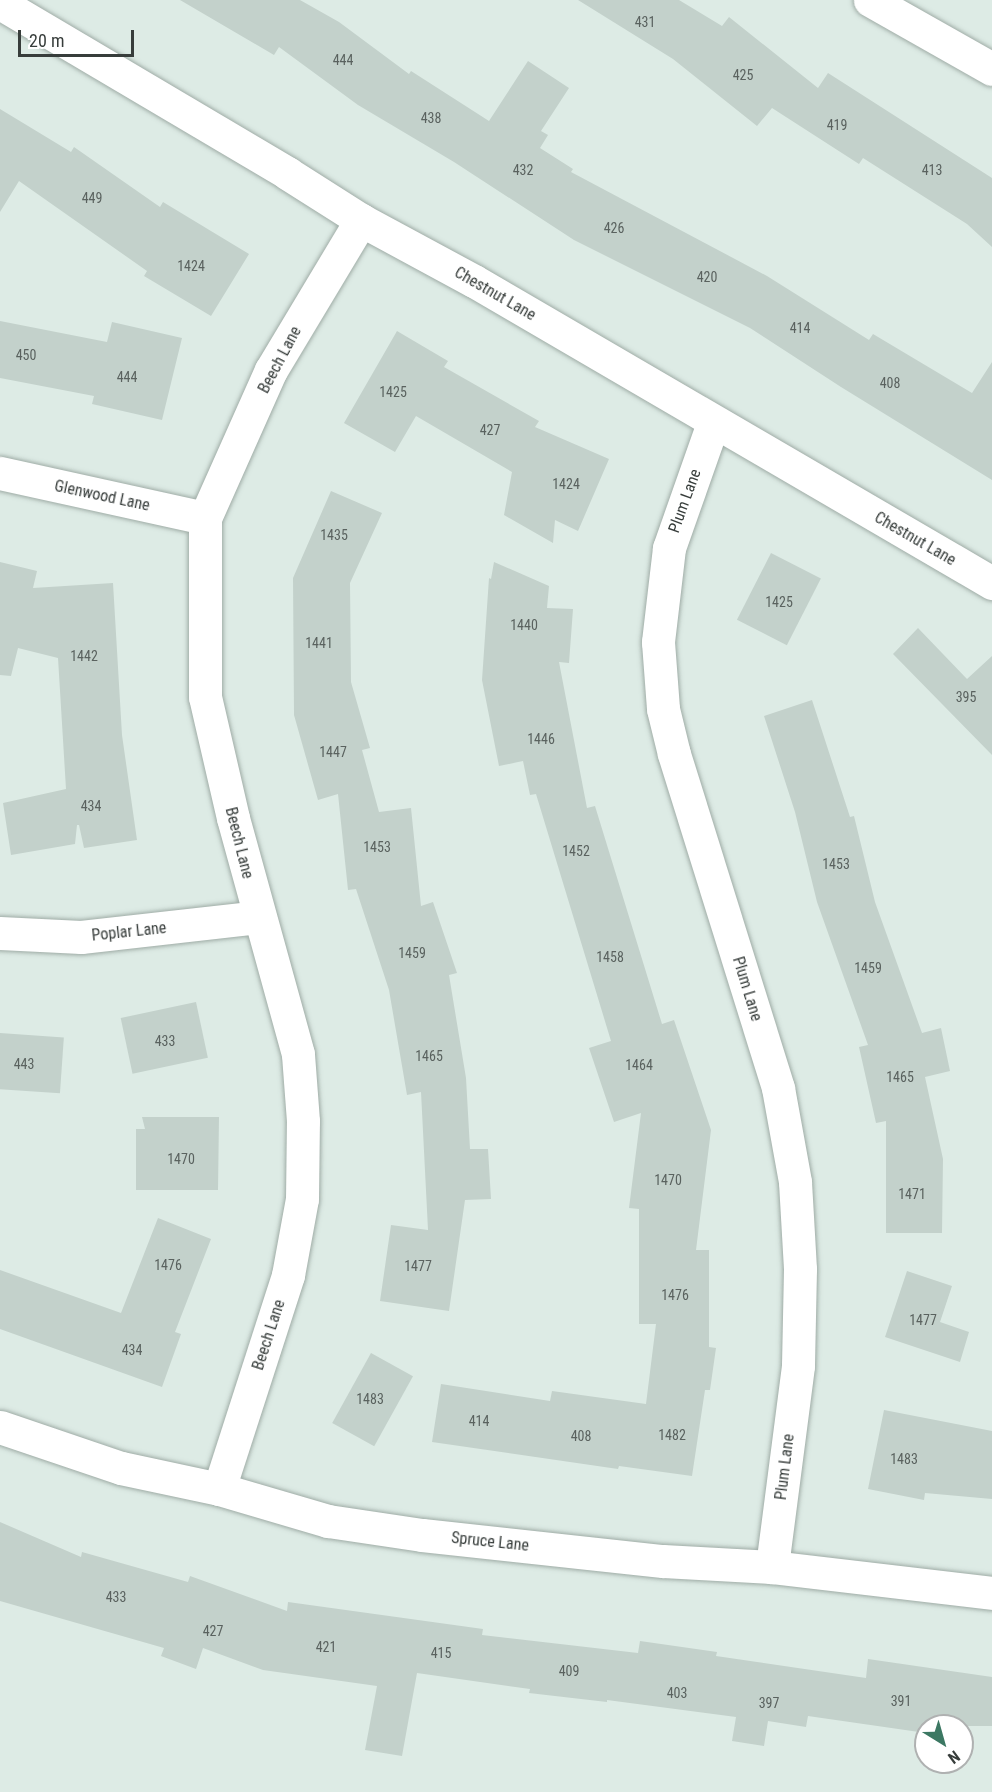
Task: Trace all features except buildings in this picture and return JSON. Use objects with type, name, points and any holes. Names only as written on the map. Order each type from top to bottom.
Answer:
[{"type":"street","points":[[870,0],[992,69]]},
{"type":"street","name":"Chestnut Lane","points":[[0,3],[287,172],[361,220],[474,281],[713,423],[992,583]]},
{"type":"street","name":"Beech Lane","points":[[219,1489],[288,1275],[302,1199],[303,1121],[298,1054],[258,917],[206,697],[205,518],[271,370],[361,220]]},
{"type":"street","name":"Plum Lane","points":[[713,423],[669,548],[658,642],[663,709],[674,754],[778,1088],[795,1182],[800,1269],[798,1366],[772,1568]]},
{"type":"street","name":"Glenwood Lane","points":[[0,473],[205,518]]},
{"type":"street","name":"Poplar Lane","points":[[0,933],[81,937],[258,917]]},
{"type":"street","name":"Spruce Lane","points":[[0,1427],[121,1468],[219,1489],[328,1521],[411,1533],[663,1561],[772,1568],[992,1593]]}]
